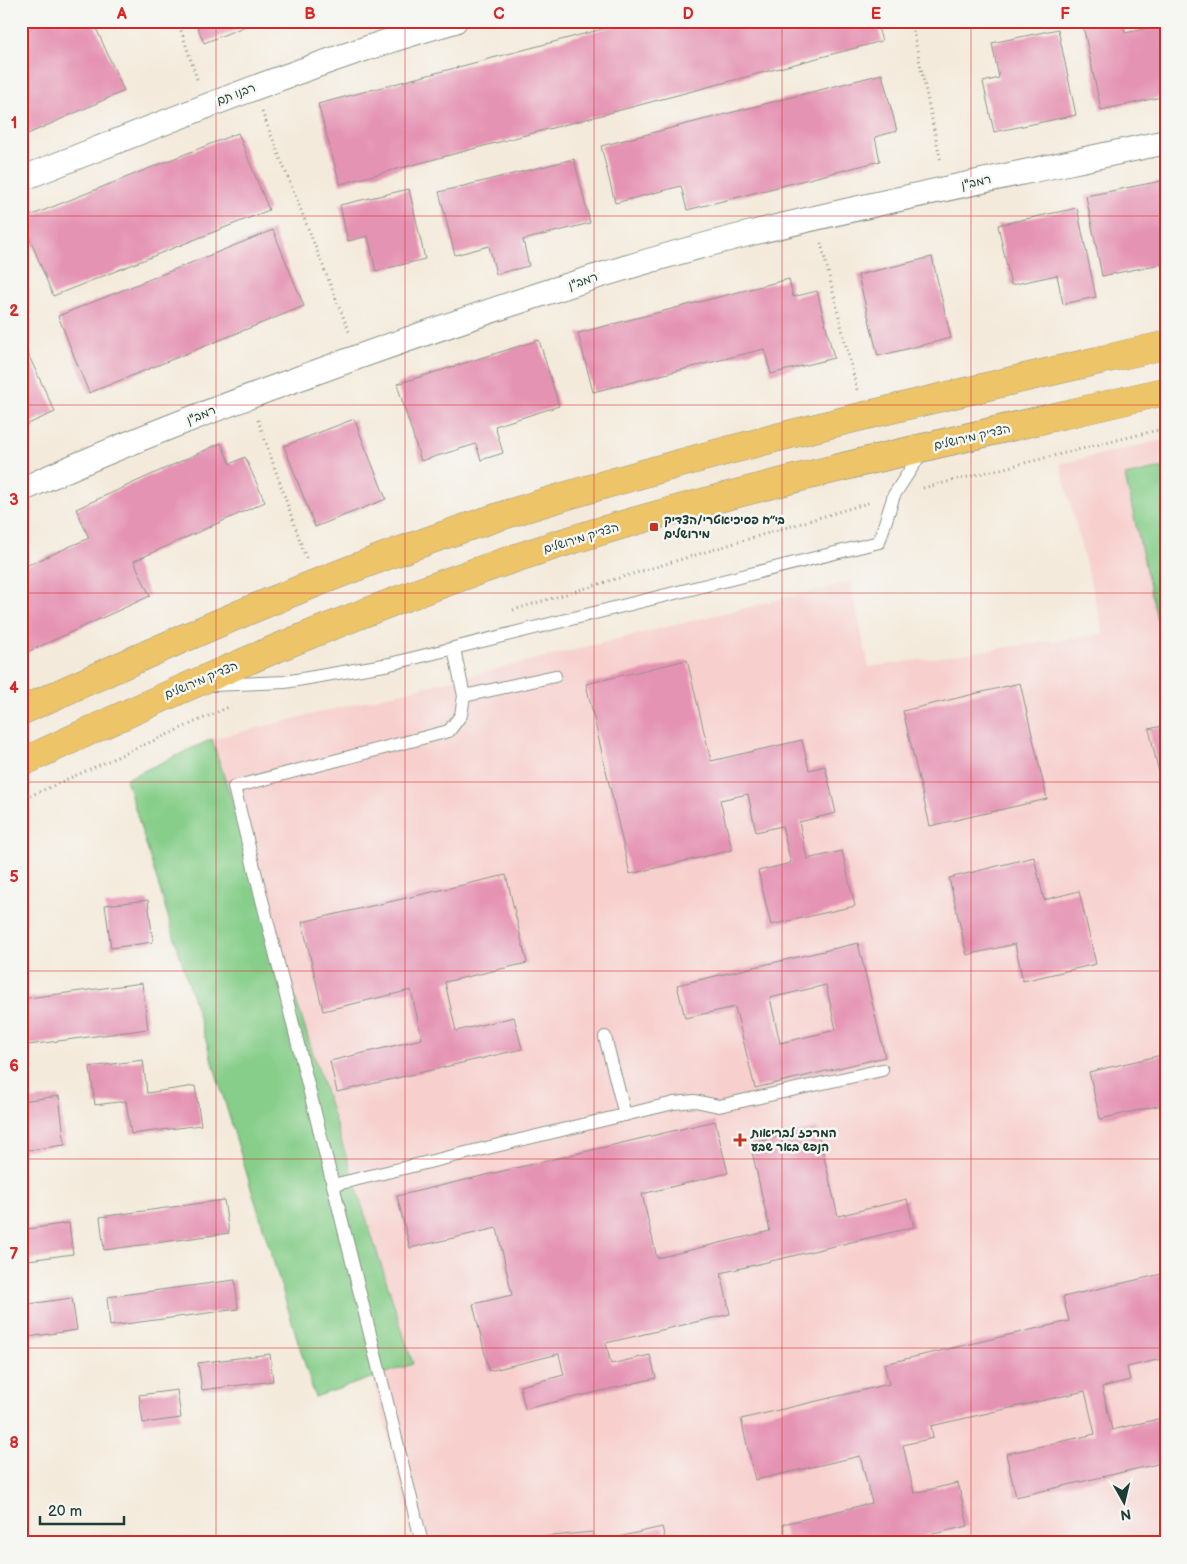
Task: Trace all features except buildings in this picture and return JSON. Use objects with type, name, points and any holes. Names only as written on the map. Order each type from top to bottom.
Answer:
[{"type":"main road","points":[[21,712],[134,660],[315,584],[494,518],[605,483],[863,416],[1166,345]]},
{"type":"main road","name":"הצדיק מירושלים","points":[[21,763],[188,685],[301,637],[425,590],[509,561],[627,524],[821,472],[1166,391]]},
{"type":"street","name":"רבנו תם","points":[[21,179],[252,88],[401,36],[455,21]]},
{"type":"street","name":"רמב\"ן","points":[[21,490],[250,396],[463,320],[629,266],[816,218],[1166,142]]},
{"type":"lane","points":[[188,685],[285,682],[390,664],[879,542],[894,495],[925,448]]},
{"type":"lane","points":[[422,1543],[234,787],[449,731],[461,715],[464,696],[454,649]]},
{"type":"lane","points":[[464,696],[555,676]]},
{"type":"lane","points":[[605,1037],[625,1115]]},
{"type":"lane","points":[[333,1185],[674,1102],[695,1100],[718,1106],[882,1070]]},
{"type":"path","points":[[178,21],[206,106]]},
{"type":"path","points":[[911,21],[946,189]]},
{"type":"path","points":[[252,88],[359,356]]},
{"type":"path","points":[[816,218],[863,416]]},
{"type":"path","points":[[250,396],[315,584]]},
{"type":"shaded area","name":"המרכז לבריאות הנפש באר שבע","points":[[1166,439],[1166,1542],[415,1543],[212,739],[850,582],[869,667],[1104,634],[1060,464]]},
{"type":"green space","points":[[1166,467],[1166,617],[1157,619],[1125,476]]},
{"type":"green space","points":[[212,739],[413,1364],[315,1397],[126,779]]},
{"type":"place","name":"בי״ח פסיכיאטרי/הצדיק מירושלים","points":[[654,527]]},
{"type":"place","name":"המרכז לבריאות הנפש באר שבע","points":[[740,1140]]}]
